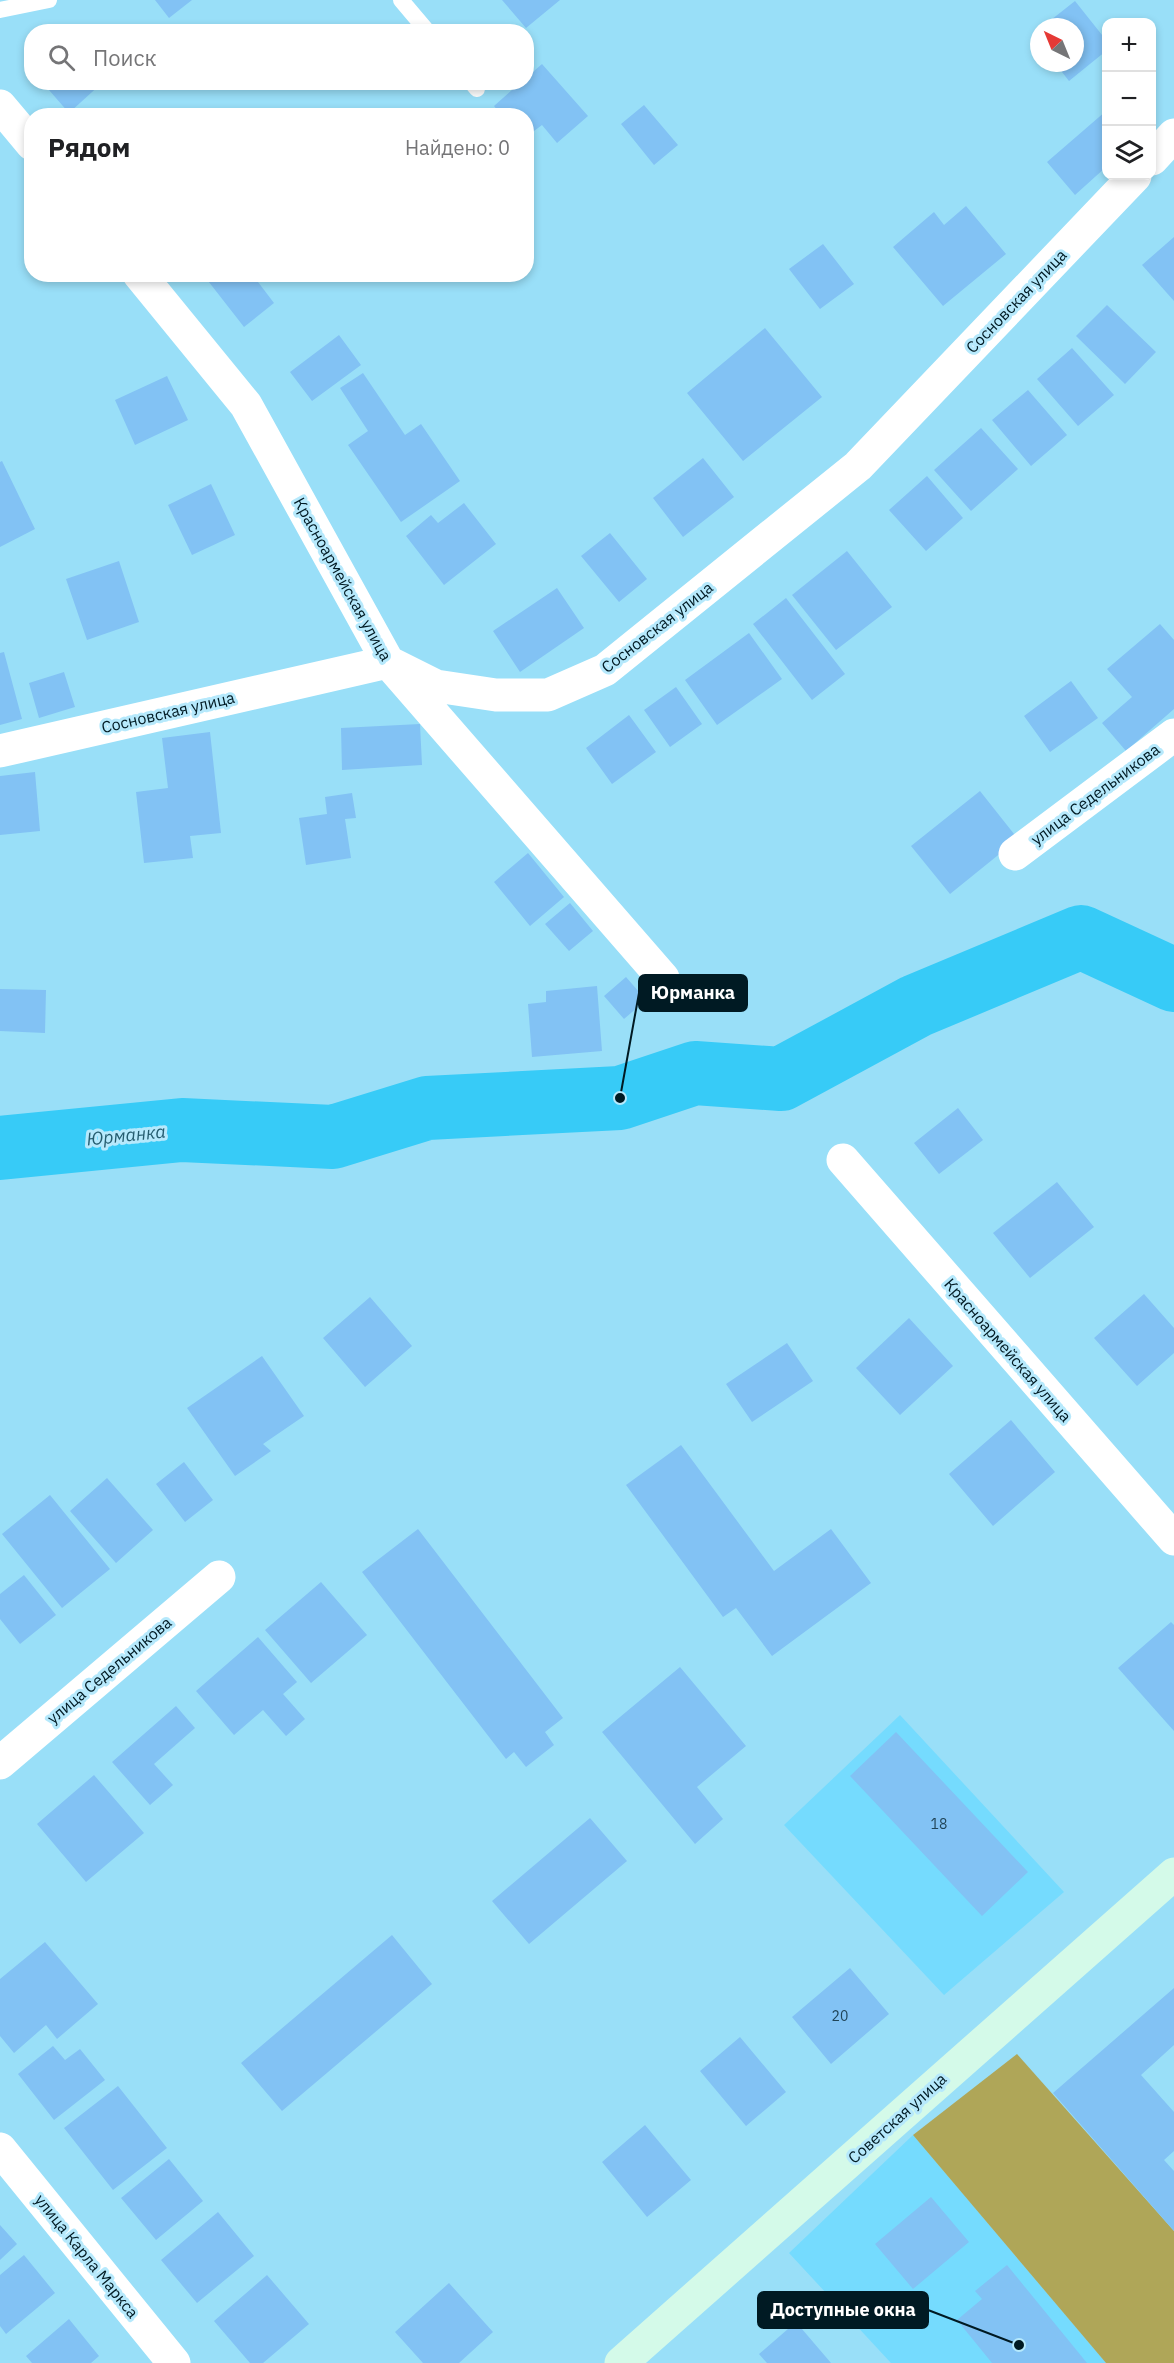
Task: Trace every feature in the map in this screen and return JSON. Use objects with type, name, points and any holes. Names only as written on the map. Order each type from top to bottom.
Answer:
[{"type":"main road","name":"Советская улица","points":[[621,2363],[1174,1874]]},
{"type":"street","points":[[0,106],[24,134]]},
{"type":"street","points":[[1156,155],[1174,135]]},
{"type":"street","name":"Сосновская улица","points":[[0,751],[388,662],[436,686],[496,695],[548,695],[605,670],[858,466],[1131,180]]},
{"type":"street","name":"Красноармейская улица","points":[[146,282],[246,405],[388,662],[663,978]]},
{"type":"street","name":"улица Седельникова","points":[[1015,854],[1174,735]]},
{"type":"street","name":"Красноармейская улица","points":[[843,1160],[1174,1539]]},
{"type":"street","name":"улица Седельникова","points":[[0,1763],[219,1577]]},
{"type":"street","name":"улица Карла Маркса","points":[[0,2149],[174,2363]]},
{"type":"lane","points":[[0,10],[49,0]]},
{"type":"lane","points":[[401,0],[421,24]]},
{"type":"shaded area","points":[[900,1715],[1064,1892],[944,1995],[784,1825]]},
{"type":"shaded area","points":[[1017,2054],[1174,2231],[1174,2363],[1106,2363],[913,2135]]},
{"type":"shaded area","points":[[913,2135],[1106,2363],[891,2363],[789,2253]]},
{"type":"building","points":[[155,0],[192,0],[169,18]]},
{"type":"building","points":[[502,0],[560,0],[531,24],[523,24]]},
{"type":"building","points":[[1075,1],[1102,35],[1102,54],[1084,69],[1084,18],[1053,18]]},
{"type":"building","points":[[542,64],[588,116],[557,143],[542,125],[534,131],[534,108],[496,108],[494,106],[512,90],[534,90],[534,71]]},
{"type":"building","points":[[1062,72],[1080,72],[1069,81]]},
{"type":"building","points":[[49,90],[94,90],[74,108],[65,108]]},
{"type":"building","points":[[644,105],[678,145],[654,165],[621,124]]},
{"type":"building","points":[[1102,114],[1102,171],[1075,195],[1047,162]]},
{"type":"building","points":[[966,206],[1006,254],[943,306],[893,247],[934,212],[944,225]]},
{"type":"building","points":[[1174,237],[1174,301],[1142,265]]},
{"type":"building","points":[[823,244],[854,284],[820,309],[789,269]]},
{"type":"building","points":[[209,282],[258,282],[274,303],[244,327]]},
{"type":"building","points":[[1107,305],[1156,352],[1125,384],[1076,336]]},
{"type":"building","points":[[765,328],[822,397],[743,461],[687,393]]},
{"type":"building","points":[[339,335],[361,365],[312,401],[290,372]]},
{"type":"building","points":[[1072,348],[1114,395],[1078,426],[1037,379]]},
{"type":"building","points":[[363,373],[405,435],[421,424],[460,481],[401,522],[348,445],[368,431],[340,388]]},
{"type":"building","points":[[167,376],[188,420],[135,445],[115,400]]},
{"type":"building","points":[[1028,390],[1067,435],[1031,466],[992,420]]},
{"type":"building","points":[[981,428],[1018,469],[971,511],[934,470]]},
{"type":"building","points":[[703,458],[734,497],[683,537],[653,498]]},
{"type":"building","points":[[2,461],[35,529],[0,547],[0,462]]},
{"type":"building","points":[[927,476],[963,518],[926,551],[889,510]]},
{"type":"building","points":[[211,484],[235,535],[192,555],[168,505]]},
{"type":"building","points":[[464,503],[496,544],[444,585],[406,536],[431,515],[438,523]]},
{"type":"building","points":[[610,533],[647,579],[619,602],[581,556]]},
{"type":"building","points":[[847,551],[892,607],[836,650],[792,595]]},
{"type":"building","points":[[119,561],[139,622],[87,640],[66,579]]},
{"type":"building","points":[[557,588],[584,628],[520,672],[493,631]]},
{"type":"building","points":[[786,598],[845,674],[812,700],[753,624]]},
{"type":"building","points":[[1160,624],[1174,640],[1174,709],[1126,751],[1102,723],[1132,697],[1107,669]]},
{"type":"building","points":[[749,633],[782,679],[717,725],[685,680]]},
{"type":"building","points":[[4,652],[22,719],[0,725],[0,653]]},
{"type":"building","points":[[64,672],[75,707],[39,718],[29,683]]},
{"type":"building","points":[[1071,681],[1098,718],[1050,752],[1024,716]]},
{"type":"building","points":[[676,687],[702,724],[670,747],[644,710]]},
{"type":"building","points":[[629,715],[656,752],[612,784],[586,748]]},
{"type":"building","points":[[420,724],[422,765],[342,770],[341,728]]},
{"type":"building","points":[[210,732],[221,833],[190,836],[193,858],[144,863],[136,792],[168,788],[162,738]]},
{"type":"building","points":[[35,772],[40,831],[0,835],[0,776]]},
{"type":"building","points":[[980,791],[1018,839],[950,894],[911,846]]},
{"type":"building","points":[[352,793],[356,818],[345,819],[351,858],[306,865],[299,818],[327,814],[325,797]]},
{"type":"building","points":[[528,853],[564,897],[530,926],[494,882]]},
{"type":"building","points":[[570,903],[593,931],[569,951],[545,924]]},
{"type":"building","points":[[626,977],[646,1000],[624,1019],[604,996]]},
{"type":"building","points":[[597,986],[602,1051],[532,1057],[528,1004],[546,1002],[546,991]]},
{"type":"building","points":[[0,989],[46,990],[45,1033],[0,1031]]},
{"type":"building","points":[[958,1108],[983,1140],[939,1174],[914,1143]]},
{"type":"building","points":[[1057,1182],[1094,1227],[1030,1278],[993,1233]]},
{"type":"building","points":[[1144,1294],[1174,1328],[1174,1353],[1137,1386],[1094,1338]]},
{"type":"building","points":[[370,1297],[412,1346],[365,1387],[323,1338]]},
{"type":"building","points":[[909,1318],[953,1366],[900,1415],[856,1368]]},
{"type":"building","points":[[787,1343],[813,1381],[752,1422],[726,1384]]},
{"type":"building","points":[[262,1356],[304,1416],[263,1444],[271,1451],[235,1476],[187,1408]]},
{"type":"building","points":[[1011,1420],[1055,1472],[993,1526],[949,1474]]},
{"type":"building","points":[[681,1445],[774,1571],[831,1529],[871,1583],[772,1656],[736,1608],[723,1617],[626,1485]]},
{"type":"building","points":[[184,1462],[213,1500],[185,1522],[156,1484]]},
{"type":"building","points":[[107,1478],[153,1530],[116,1563],[70,1511]]},
{"type":"building","points":[[50,1495],[110,1569],[62,1608],[2,1534]]},
{"type":"building","points":[[418,1529],[563,1718],[545,1732],[554,1745],[526,1767],[514,1752],[506,1759],[362,1572]]},
{"type":"building","points":[[24,1575],[56,1615],[20,1644],[0,1619],[0,1594]]},
{"type":"building","points":[[321,1582],[367,1635],[311,1683],[265,1630]]},
{"type":"building","points":[[1171,1622],[1174,1625],[1174,1731],[1118,1668]]},
{"type":"building","points":[[258,1637],[297,1682],[283,1694],[305,1719],[286,1736],[263,1710],[234,1735],[196,1691]]},
{"type":"building","points":[[680,1667],[746,1746],[697,1787],[723,1819],[695,1844],[602,1732]]},
{"type":"building","points":[[176,1706],[195,1728],[154,1764],[173,1785],[150,1805],[112,1762]]},
{"type":"building","points":[[896,1732],[1028,1872],[982,1916],[850,1776]]},
{"type":"building","points":[[94,1775],[144,1833],[86,1882],[37,1824]]},
{"type":"building","points":[[590,1818],[627,1861],[529,1944],[492,1901]]},
{"type":"building","points":[[392,1935],[432,1984],[282,2111],[241,2063]]},
{"type":"building","points":[[45,1942],[98,2004],[57,2039],[46,2025],[14,2053],[0,2036],[0,1979]]},
{"type":"building","points":[[850,1968],[889,2014],[831,2064],[792,2017]]},
{"type":"building","points":[[1174,1988],[1174,2045],[1141,2075],[1174,2112],[1174,2151],[1164,2160],[1174,2171],[1174,2231],[1053,2093]]},
{"type":"building","points":[[740,2037],[786,2092],[746,2126],[700,2071]]},
{"type":"building","points":[[53,2046],[65,2060],[80,2049],[105,2080],[54,2120],[18,2074]]},
{"type":"building","points":[[118,2086],[167,2148],[113,2190],[64,2128]]},
{"type":"building","points":[[645,2125],[691,2180],[647,2217],[602,2162]]},
{"type":"building","points":[[169,2159],[203,2201],[156,2240],[121,2198]]},
{"type":"building","points":[[931,2197],[969,2242],[913,2289],[875,2244]]},
{"type":"building","points":[[218,2212],[254,2256],[197,2303],[161,2260]]},
{"type":"building","points":[[0,2225],[17,2244],[0,2260]]},
{"type":"building","points":[[24,2255],[55,2293],[6,2334],[0,2326],[0,2275]]},
{"type":"building","points":[[1007,2265],[1087,2363],[992,2363],[957,2320],[982,2299],[975,2291]]},
{"type":"building","points":[[267,2275],[309,2324],[263,2363],[250,2363],[214,2321]]},
{"type":"building","points":[[449,2283],[493,2332],[459,2363],[423,2363],[395,2332]]},
{"type":"building","points":[[69,2319],[99,2356],[91,2363],[32,2363],[26,2356]]},
{"type":"building","points":[[796,2322],[831,2363],[767,2363],[759,2354]]},
{"type":"waterway","name":"Юрманка","points":[[0,1148],[182,1130],[333,1137],[427,1108],[620,1098],[695,1073],[781,1079],[916,1006],[1081,937],[1174,980]]},
{"type":"place","name":"Юрманка","points":[[620,1098]]},
{"type":"place","name":"Доступные окна","points":[[1019,2345]]}]
